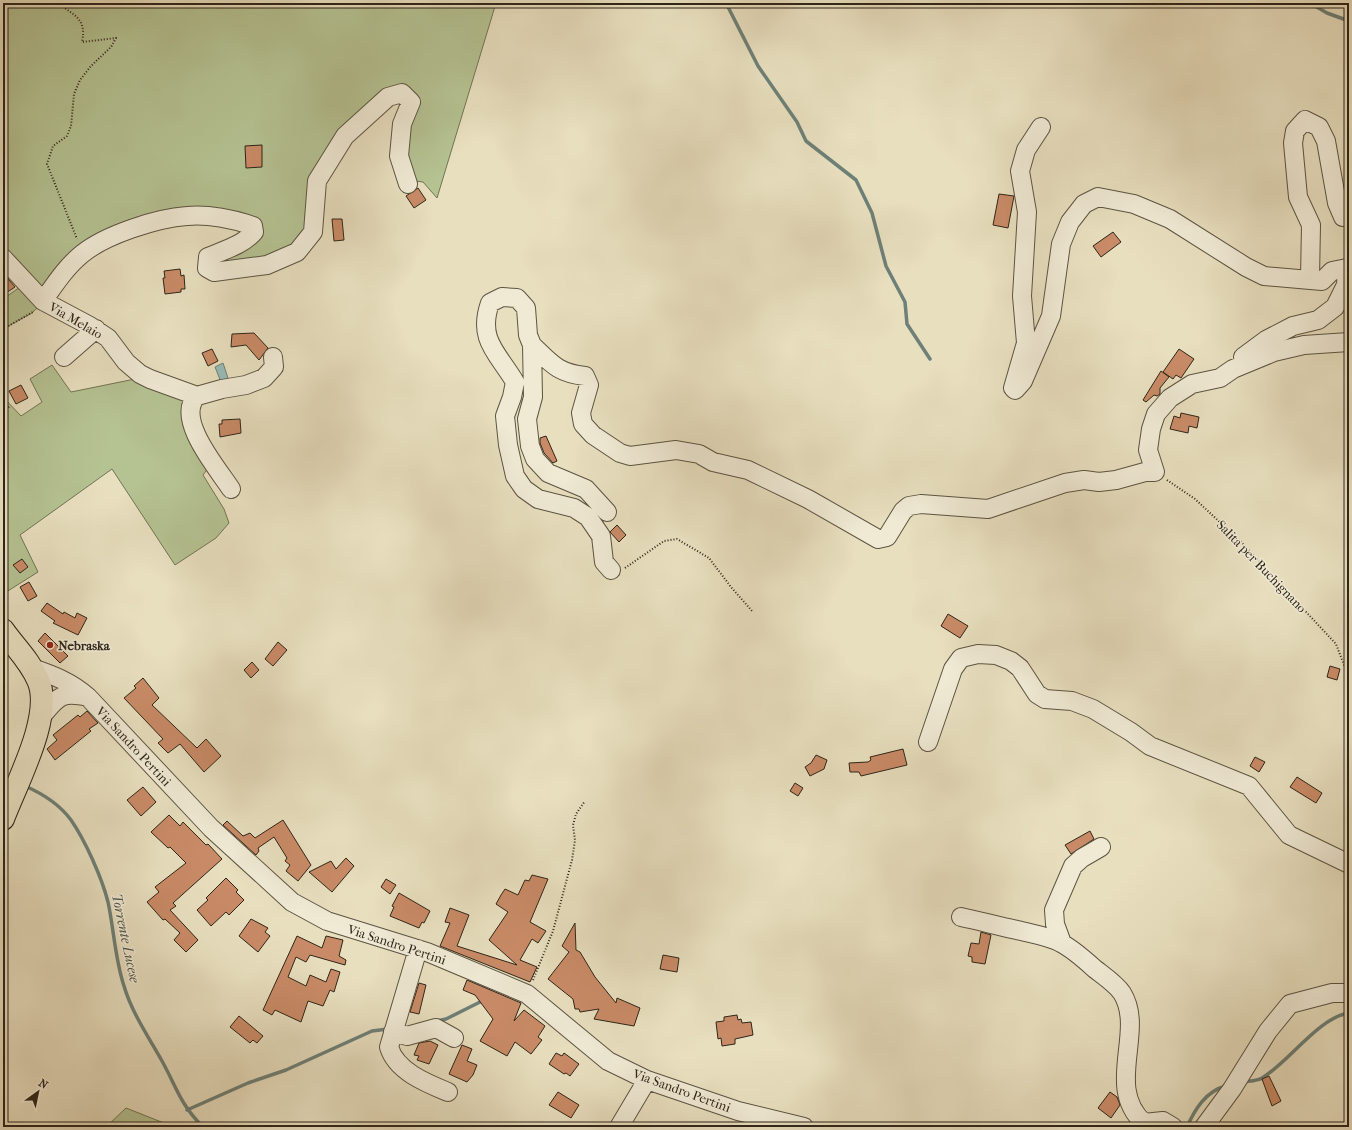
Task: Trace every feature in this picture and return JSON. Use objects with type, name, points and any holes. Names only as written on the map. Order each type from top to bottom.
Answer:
[{"type":"main road","points":[[3,630],[32,668],[39,681],[42,696],[41,717],[36,736],[4,816]]},
{"type":"street","points":[[43,301],[66,268],[83,253],[103,239],[167,219],[188,216],[242,222],[253,226],[254,232],[250,236],[229,249],[208,257],[207,268],[214,272],[268,265],[297,252],[313,232],[317,181],[345,136],[388,97],[402,93],[410,102],[402,124],[399,156],[408,184]]},
{"type":"street","points":[[1310,278],[1311,225],[1298,197],[1293,143],[1295,131],[1305,120],[1319,127],[1326,141],[1337,203],[1343,217],[1349,217]]},
{"type":"street","points":[[1041,127],[1026,150],[1020,171],[1027,212],[1022,296],[1026,344],[1013,388],[1015,390],[1023,381],[1052,316],[1061,244],[1070,222],[1084,204],[1098,197],[1134,204],[1170,219],[1246,267],[1264,276],[1310,278],[1322,281],[1332,271],[1347,268],[1346,285],[1335,307],[1318,320],[1293,326],[1266,340],[1246,356],[1231,360],[1220,378]]},
{"type":"street","name":"Via Melaio","points":[[3,258],[43,301],[108,338],[126,362],[140,374],[197,396]]},
{"type":"street","points":[[607,512],[586,489],[548,472],[535,460],[530,446],[527,419],[533,396],[532,345],[528,334],[526,308],[518,298],[502,297],[490,303],[485,315],[485,330],[490,346],[515,382],[512,397],[505,416],[508,445],[515,476],[524,489],[538,499],[574,508],[588,517],[600,536],[604,562],[611,570]]},
{"type":"street","points":[[64,357],[96,330]]},
{"type":"street","points":[[532,345],[558,370],[572,375],[585,376],[589,385],[581,414],[583,424],[594,435],[620,453],[630,456],[676,450],[699,454],[713,462],[748,470],[808,499],[878,539],[887,536],[903,512],[909,506],[921,504],[988,509],[1065,484],[1084,480],[1099,482],[1116,480],[1145,472],[1155,472],[1148,450],[1151,429],[1156,414],[1170,398],[1192,384],[1220,378],[1233,369],[1274,352],[1304,345],[1349,342]]},
{"type":"street","points":[[230,489],[203,450],[194,431],[191,405],[197,396],[222,389],[246,385],[264,378],[274,367],[273,357]]},
{"type":"street","points":[[928,742],[953,669],[960,658],[978,654],[996,655],[1011,661],[1020,668],[1038,694],[1045,699],[1072,701],[1094,709],[1131,732],[1150,746],[1249,786],[1289,835],[1349,864]]},
{"type":"street","name":"Via Sandro Pertini","points":[[32,668],[53,675],[74,685],[88,697],[211,828],[292,902],[327,921],[418,949],[527,994],[608,1061],[647,1080],[738,1111],[804,1127]]},
{"type":"street","name":"Via Sandro Pertini","points":[[41,717],[59,697],[71,693],[88,697]]},
{"type":"street","points":[[1062,943],[1055,924],[1054,910],[1073,866],[1082,858],[1101,847]]},
{"type":"street","points":[[961,916],[1038,935],[1062,943],[1122,992],[1128,1006],[1130,1019],[1126,1067],[1128,1103],[1134,1114],[1144,1123],[1163,1121],[1172,1126]]},
{"type":"street","points":[[418,949],[389,1047],[392,1057],[422,1081],[448,1092]]},
{"type":"street","points":[[1204,1127],[1232,1089],[1268,1031],[1290,1004],[1332,993],[1349,993]]},
{"type":"street","points":[[394,1029],[407,1036],[436,1028],[454,1038]]},
{"type":"street","points":[[620,1127],[647,1080]]},
{"type":"path","points":[[58,3],[80,19],[84,31],[82,42],[116,38],[111,47],[91,66],[80,80],[74,94],[71,126],[67,136],[53,146],[47,164],[83,253]]},
{"type":"path","points":[[3,329],[32,313],[43,301]]},
{"type":"path","points":[[3,410],[11,406]]},
{"type":"path","name":"Salita per Buchignano","points":[[1155,472],[1195,499],[1240,542],[1336,644],[1349,678]]},
{"type":"path","points":[[611,570],[621,570],[632,565],[664,540],[676,539],[709,558],[731,588],[752,611]]},
{"type":"path","points":[[527,994],[553,931],[572,860],[575,840],[573,825],[576,814],[586,801]]},
{"type":"green space","points":[[3,3],[496,3],[437,198],[423,182],[415,181],[404,155],[402,89],[342,131],[309,231],[294,249],[265,261],[212,265],[259,231],[221,215],[100,234],[43,294],[3,252]]},
{"type":"green space","points":[[23,285],[39,306],[32,313],[3,329],[3,299]]},
{"type":"green space","points":[[52,365],[71,392],[135,379],[185,399],[209,467],[203,475],[224,509],[229,523],[216,538],[175,565],[112,469],[20,535],[38,572],[3,594],[3,397],[21,416],[42,402],[30,379]]},
{"type":"green space","points":[[126,1108],[174,1127],[106,1127]]},
{"type":"water","points":[[223,363],[228,378],[221,382],[215,367]]},
{"type":"building","points":[[262,145],[262,167],[246,168],[245,146]]},
{"type":"building","points":[[418,188],[426,200],[414,208],[406,196]]},
{"type":"building","points":[[999,194],[1014,196],[1008,228],[993,225]]},
{"type":"building","points":[[332,219],[342,219],[344,240],[334,241]]},
{"type":"building","points":[[1113,232],[1121,242],[1101,257],[1093,246]]},
{"type":"building","points":[[180,269],[181,276],[184,275],[185,289],[181,289],[181,292],[165,294],[163,278],[165,278],[164,271]]},
{"type":"building","points":[[3,273],[15,287],[3,295]]},
{"type":"building","points":[[254,333],[268,348],[259,360],[246,345],[231,347],[232,334]]},
{"type":"building","points":[[212,349],[218,361],[208,366],[202,353]]},
{"type":"building","points":[[1179,349],[1194,359],[1181,378],[1176,375],[1173,379],[1163,372]]},
{"type":"building","points":[[1161,371],[1169,377],[1160,388],[1160,394],[1157,396],[1154,395],[1146,402],[1143,400]]},
{"type":"building","points":[[21,385],[28,398],[16,404],[9,391]]},
{"type":"building","points":[[1181,413],[1199,417],[1197,428],[1189,426],[1188,433],[1170,429],[1174,416],[1180,418]]},
{"type":"building","points":[[240,419],[241,433],[220,437],[219,424],[222,424],[222,420]]},
{"type":"building","points":[[546,436],[557,461],[553,463],[544,453],[540,443],[540,438]]},
{"type":"building","points":[[617,525],[626,535],[619,542],[610,532]]},
{"type":"building","points":[[22,559],[28,567],[20,573],[13,565]]},
{"type":"building","points":[[29,582],[37,596],[28,601],[20,587]]},
{"type":"building","points":[[47,603],[63,614],[64,612],[75,618],[77,613],[87,618],[78,635],[53,623],[55,621],[41,611]]},
{"type":"building","points":[[948,614],[968,626],[960,638],[941,626]]},
{"type":"building","points":[[45,633],[68,656],[60,663],[38,641]]},
{"type":"building","points":[[278,642],[287,650],[273,666],[265,659]]},
{"type":"building","points":[[252,662],[259,670],[251,678],[244,670]]},
{"type":"building","points":[[1330,666],[1340,669],[1337,680],[1327,677]]},
{"type":"building","points":[[143,678],[159,698],[152,705],[197,748],[206,739],[221,756],[204,772],[180,744],[168,753],[158,743],[163,739],[124,698],[136,688],[134,686]]},
{"type":"building","points":[[87,711],[98,723],[89,729],[91,731],[55,760],[47,749],[57,740],[53,735],[78,715],[80,717]]},
{"type":"building","points":[[903,749],[907,765],[861,776],[859,772],[850,772],[849,763],[868,762],[871,760],[870,757]]},
{"type":"building","points":[[816,755],[827,760],[824,769],[810,776],[805,767],[811,763]]},
{"type":"building","points":[[1255,757],[1265,762],[1259,772],[1250,766]]},
{"type":"building","points":[[1297,777],[1322,793],[1316,803],[1290,787]]},
{"type":"building","points":[[795,783],[803,788],[798,796],[790,791]]},
{"type":"building","points":[[143,787],[156,802],[141,816],[127,800]]},
{"type":"building","points":[[169,815],[180,826],[183,822],[206,845],[208,844],[222,859],[173,903],[176,906],[170,910],[198,940],[186,952],[174,940],[180,933],[165,919],[163,920],[147,902],[159,892],[155,887],[186,863],[170,847],[168,848],[151,832]]},
{"type":"building","points":[[283,820],[311,865],[298,881],[286,871],[290,865],[285,861],[287,858],[274,837],[258,848],[259,851],[256,855],[223,825],[227,821],[243,836],[250,833],[255,838]]},
{"type":"building","points":[[1090,831],[1094,839],[1071,854],[1065,845]]},
{"type":"building","points":[[346,858],[354,866],[332,892],[309,872],[331,861],[336,869]]},
{"type":"building","points":[[532,875],[548,879],[530,922],[546,931],[538,943],[532,939],[520,960],[537,967],[530,982],[440,946],[450,923],[445,922],[450,908],[469,915],[457,946],[517,965],[489,940],[508,912],[496,904],[501,895],[505,889],[518,895],[525,880],[529,881]]},
{"type":"building","points":[[226,878],[238,890],[236,892],[244,900],[229,915],[226,912],[211,926],[197,910],[208,900],[206,898]]},
{"type":"building","points":[[386,879],[396,885],[390,894],[381,887]]},
{"type":"building","points":[[399,893],[430,911],[424,923],[422,922],[419,928],[390,916],[394,907],[392,906]]},
{"type":"building","points":[[251,919],[268,928],[265,932],[270,936],[258,952],[239,936]]},
{"type":"building","points":[[575,923],[576,950],[580,952],[595,977],[616,1003],[617,998],[640,1008],[634,1026],[594,1019],[599,1009],[580,1012],[579,1009],[575,1009],[573,999],[548,979],[569,952],[562,946]]},
{"type":"building","points":[[981,932],[991,935],[985,964],[972,962],[972,957],[968,956],[971,943],[979,944]]},
{"type":"building","points":[[297,936],[322,948],[326,936],[343,940],[339,956],[346,960],[345,965],[310,955],[306,962],[296,957],[288,977],[306,986],[310,975],[326,982],[331,969],[340,972],[334,992],[330,990],[323,1006],[308,1001],[301,1022],[275,1010],[272,1015],[263,1010]]},
{"type":"building","points":[[663,955],[679,958],[677,972],[660,969]]},
{"type":"building","points":[[467,980],[521,1003],[514,1021],[524,1010],[545,1026],[538,1037],[542,1040],[531,1054],[515,1042],[507,1056],[480,1041],[493,1019],[475,995],[463,990]]},
{"type":"building","points":[[419,983],[426,985],[419,1014],[410,1012]]},
{"type":"building","points":[[737,1015],[738,1020],[741,1019],[742,1023],[751,1022],[753,1035],[735,1039],[735,1044],[722,1046],[721,1038],[718,1039],[716,1022],[724,1021],[724,1017]]},
{"type":"building","points":[[239,1016],[263,1036],[257,1043],[253,1040],[250,1043],[230,1027]]},
{"type":"building","points":[[430,1041],[438,1045],[429,1064],[417,1060],[419,1056],[414,1055],[419,1043]]},
{"type":"building","points":[[462,1045],[472,1049],[467,1061],[477,1065],[473,1075],[467,1082],[449,1074]]},
{"type":"building","points":[[556,1053],[562,1056],[564,1053],[579,1064],[570,1076],[566,1073],[564,1074],[549,1064]]},
{"type":"building","points":[[1269,1076],[1281,1101],[1272,1106],[1262,1079]]},
{"type":"building","points":[[558,1092],[579,1105],[571,1118],[549,1105]]},
{"type":"building","points":[[1110,1092],[1117,1097],[1120,1105],[1111,1118],[1098,1108]]},
{"type":"waterway","points":[[726,3],[758,66],[797,122],[806,141],[856,180],[872,213],[886,266],[905,302],[907,324],[930,359]]},
{"type":"waterway","points":[[1310,3],[1327,13],[1349,21]]},
{"type":"waterway","name":"Torrente Lucese","points":[[3,777],[11,781]]},
{"type":"waterway","name":"Torrente Lucese","points":[[25,786],[56,804],[71,820],[82,838],[97,871],[108,902],[121,976],[131,1006],[184,1103],[195,1119],[203,1127]]},
{"type":"waterway","points":[[437,1021],[446,1019],[484,1000]]},
{"type":"waterway","points":[[1244,1082],[1262,1078],[1272,1071],[1315,1031],[1338,1016],[1349,1013]]},
{"type":"waterway","points":[[187,1110],[248,1083],[286,1070],[372,1031],[388,1029]]},
{"type":"waterway","points":[[1187,1127],[1198,1107],[1207,1096],[1219,1088],[1226,1086]]},
{"type":"place","name":"Nebraska","points":[[50,645]]}]
